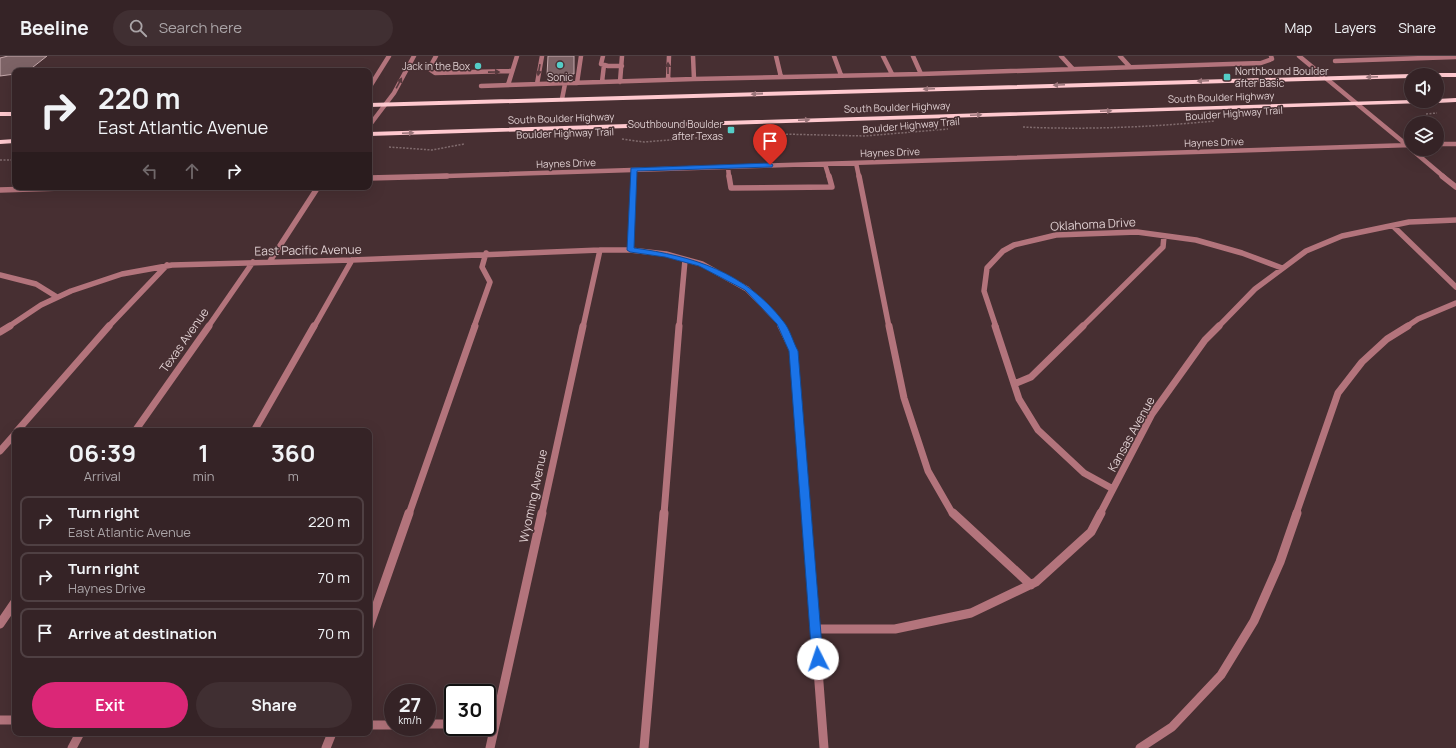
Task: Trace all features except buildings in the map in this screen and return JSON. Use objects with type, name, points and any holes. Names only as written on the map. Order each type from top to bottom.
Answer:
[{"type":"main road","points":[[1444,75],[1456,75]]},
{"type":"main road","name":"South Boulder Highway","points":[[372,105],[1404,76]]},
{"type":"main road","points":[[1444,101],[1456,100]]},
{"type":"main road","name":"South Boulder Highway","points":[[372,134],[1404,102]]},
{"type":"main road","points":[[0,114],[12,114]]},
{"type":"main road","points":[[0,142],[12,141]]},
{"type":"street","points":[[372,83],[389,56]]},
{"type":"street","points":[[372,122],[394,93],[414,56]]},
{"type":"street","points":[[436,56],[429,69],[435,73],[512,71]]},
{"type":"street","points":[[508,85],[517,56]]},
{"type":"street","points":[[537,84],[542,56]]},
{"type":"street","points":[[577,83],[581,56]]},
{"type":"street","points":[[602,82],[604,65],[601,64],[603,56]]},
{"type":"street","points":[[620,82],[622,56]]},
{"type":"street","points":[[668,56],[668,80]]},
{"type":"street","points":[[693,56],[694,79]]},
{"type":"street","points":[[776,56],[781,77]]},
{"type":"street","points":[[834,56],[841,75]]},
{"type":"street","points":[[883,56],[892,74]]},
{"type":"street","points":[[913,56],[921,74]]},
{"type":"street","points":[[1061,56],[1072,68]]},
{"type":"street","points":[[1120,56],[1130,67]]},
{"type":"street","points":[[481,86],[1130,67],[1261,62],[1272,59],[1271,56]]},
{"type":"street","points":[[1299,56],[1404,142]]},
{"type":"street","points":[[1335,61],[1402,57],[1455,57]]},
{"type":"street","points":[[604,65],[622,66]]},
{"type":"street","points":[[562,99],[564,84]]},
{"type":"street","points":[[1444,144],[1456,144]]},
{"type":"street","name":"Haynes Drive","points":[[372,178],[856,162],[1404,147]]},
{"type":"street","points":[[1420,156],[1456,187]]},
{"type":"street","points":[[856,162],[904,398],[928,471],[951,511],[1030,585]]},
{"type":"street","points":[[728,167],[731,188],[832,188],[825,164]]},
{"type":"street","points":[[630,250],[634,170]]},
{"type":"street","points":[[0,190],[12,190]]},
{"type":"street","points":[[270,261],[316,190]]},
{"type":"street","name":"Kansas Avenue","points":[[815,629],[895,629],[971,613],[1036,582],[1091,532],[1152,414],[1205,340],[1255,289],[1306,251],[1342,236],[1409,222],[1456,220]]},
{"type":"street","points":[[1394,226],[1456,287]]},
{"type":"street","name":"Oklahoma Drive","points":[[1113,489],[1084,473],[1038,430],[1019,399],[984,291],[987,268],[1003,251],[1014,245],[1056,235],[1137,232],[1203,242],[1242,253],[1282,268]]},
{"type":"street","points":[[1014,384],[1032,376],[1152,258],[1162,247],[1164,236]]},
{"type":"street","name":"East Pacific Avenue","points":[[0,332],[42,304],[100,280],[148,268],[167,266],[270,261],[352,260],[486,253],[600,250],[630,250],[666,254],[702,264],[747,288],[780,323],[793,351],[824,748]]},
{"type":"street","name":"Wyoming Avenue","points":[[496,702],[600,250]]},
{"type":"street","points":[[372,617],[490,282],[482,267],[486,253]]},
{"type":"street","points":[[256,428],[352,260]]},
{"type":"street","points":[[644,748],[685,260]]},
{"type":"street","name":"Texas Avenue","points":[[137,428],[252,262]]},
{"type":"street","points":[[20,428],[93,342],[167,266]]},
{"type":"street","points":[[0,275],[36,284],[57,297]]},
{"type":"street","points":[[1140,748],[1172,727],[1221,675],[1254,622],[1280,562],[1338,393],[1362,362],[1387,339],[1418,319],[1456,303]]},
{"type":"street","points":[[0,451],[12,437]]},
{"type":"street","points":[[0,624],[12,606]]},
{"type":"street","points":[[0,720],[12,720]]},
{"type":"street","points":[[372,725],[384,725]]},
{"type":"street","points":[[72,748],[78,736]]},
{"type":"street","points":[[326,748],[331,736]]},
{"type":"street","name":"Wyoming Avenue","points":[[490,736],[490,748]]},
{"type":"path","points":[[1425,114],[1440,113]]},
{"type":"path","name":"Boulder Highway Trail","points":[[1019,126],[1072,130],[1138,128],[1217,120]]},
{"type":"path","name":"Boulder Highway Trail","points":[[778,134],[871,136],[953,128]]},
{"type":"path","name":"Boulder Highway Trail","points":[[617,137],[644,142],[715,136]]},
{"type":"path","points":[[388,147],[432,150],[465,144]]},
{"type":"path","points":[[0,160],[12,160]]},
{"type":"place","name":"Sonic","points":[[560,65]]},
{"type":"place","name":"Jack in the Box","points":[[478,66]]},
{"type":"place","name":"Northbound Boulder after Basic","points":[[1227,77]]},
{"type":"place","name":"Southbound Boulder after Texas","points":[[731,130]]},
{"type":"route","points":[[770,165],[634,170],[630,250],[666,254],[702,264],[747,288],[780,323],[787,337],[793,351],[818,659]]}]
